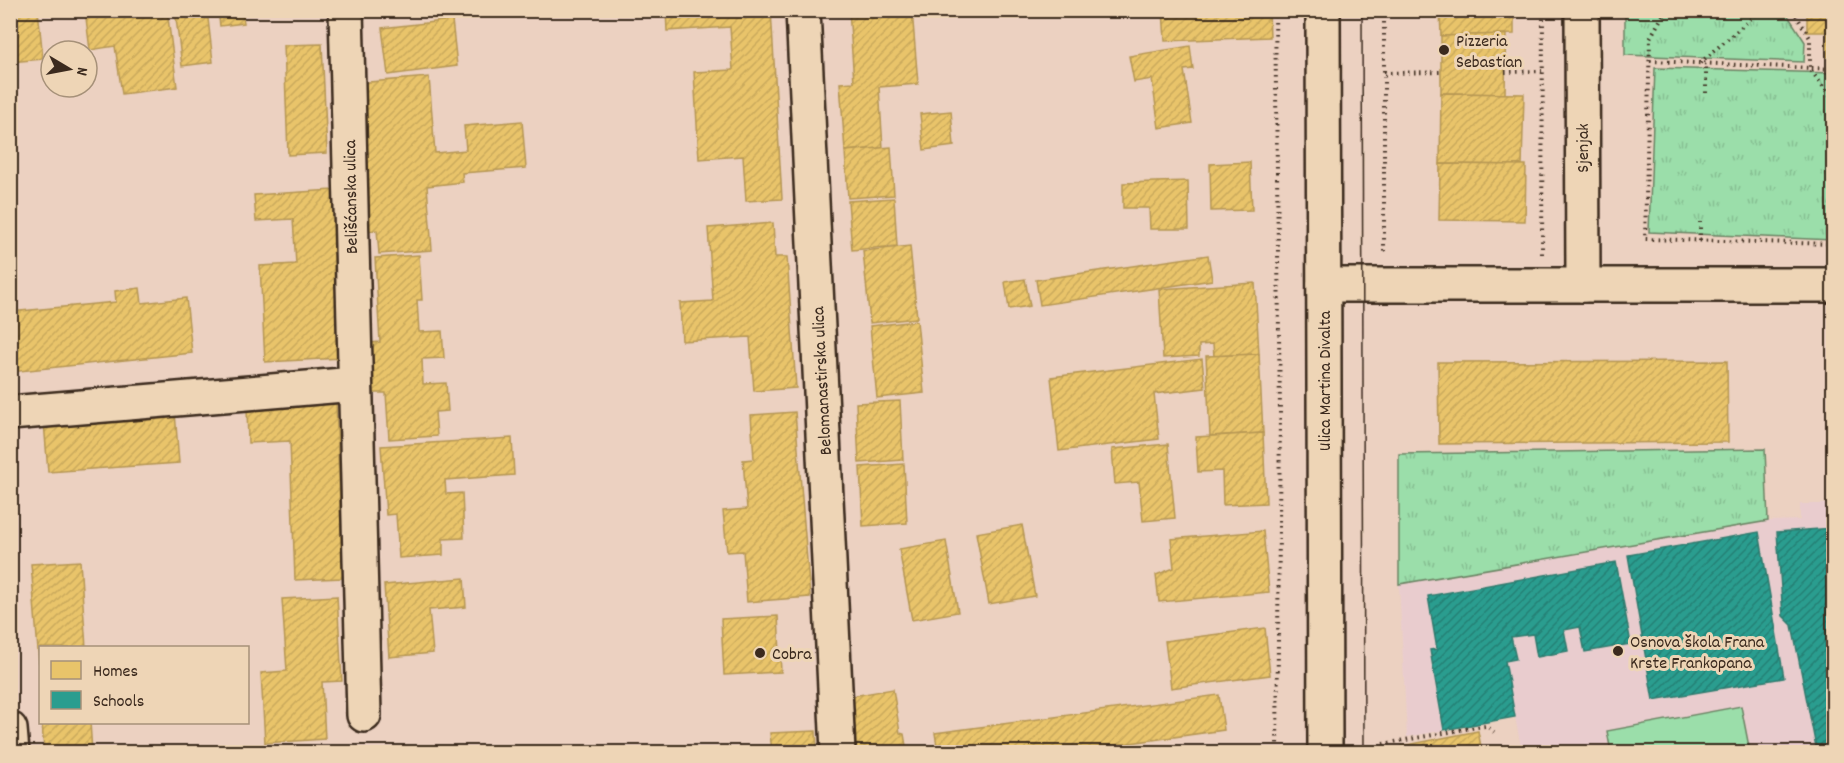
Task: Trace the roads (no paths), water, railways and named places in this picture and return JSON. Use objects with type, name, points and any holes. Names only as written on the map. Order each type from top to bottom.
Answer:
[{"type":"street","name":"Belišćanska ulica","points":[[346,10],[364,715]]},
{"type":"street","name":"Belomanastirska ulica","points":[[803,10],[838,753]]},
{"type":"street","name":"Ulica Martina Divalta","points":[[1323,10],[1325,753]]},
{"type":"street","name":"Sjenjak","points":[[1582,10],[1583,285]]},
{"type":"street","points":[[1324,285],[1833,285]]},
{"type":"street","points":[[10,412],[355,384]]},
{"type":"street","points":[[10,729],[12,753]]},
{"type":"tram line","points":[[1362,10],[1364,752]]},
{"type":"place","name":"Pizzeria Sebastian","points":[[1444,50]]},
{"type":"place","name":"Osnova škola Frana Krste Frankopana","points":[[1618,651]]},
{"type":"place","name":"Cobra","points":[[760,653]]}]
